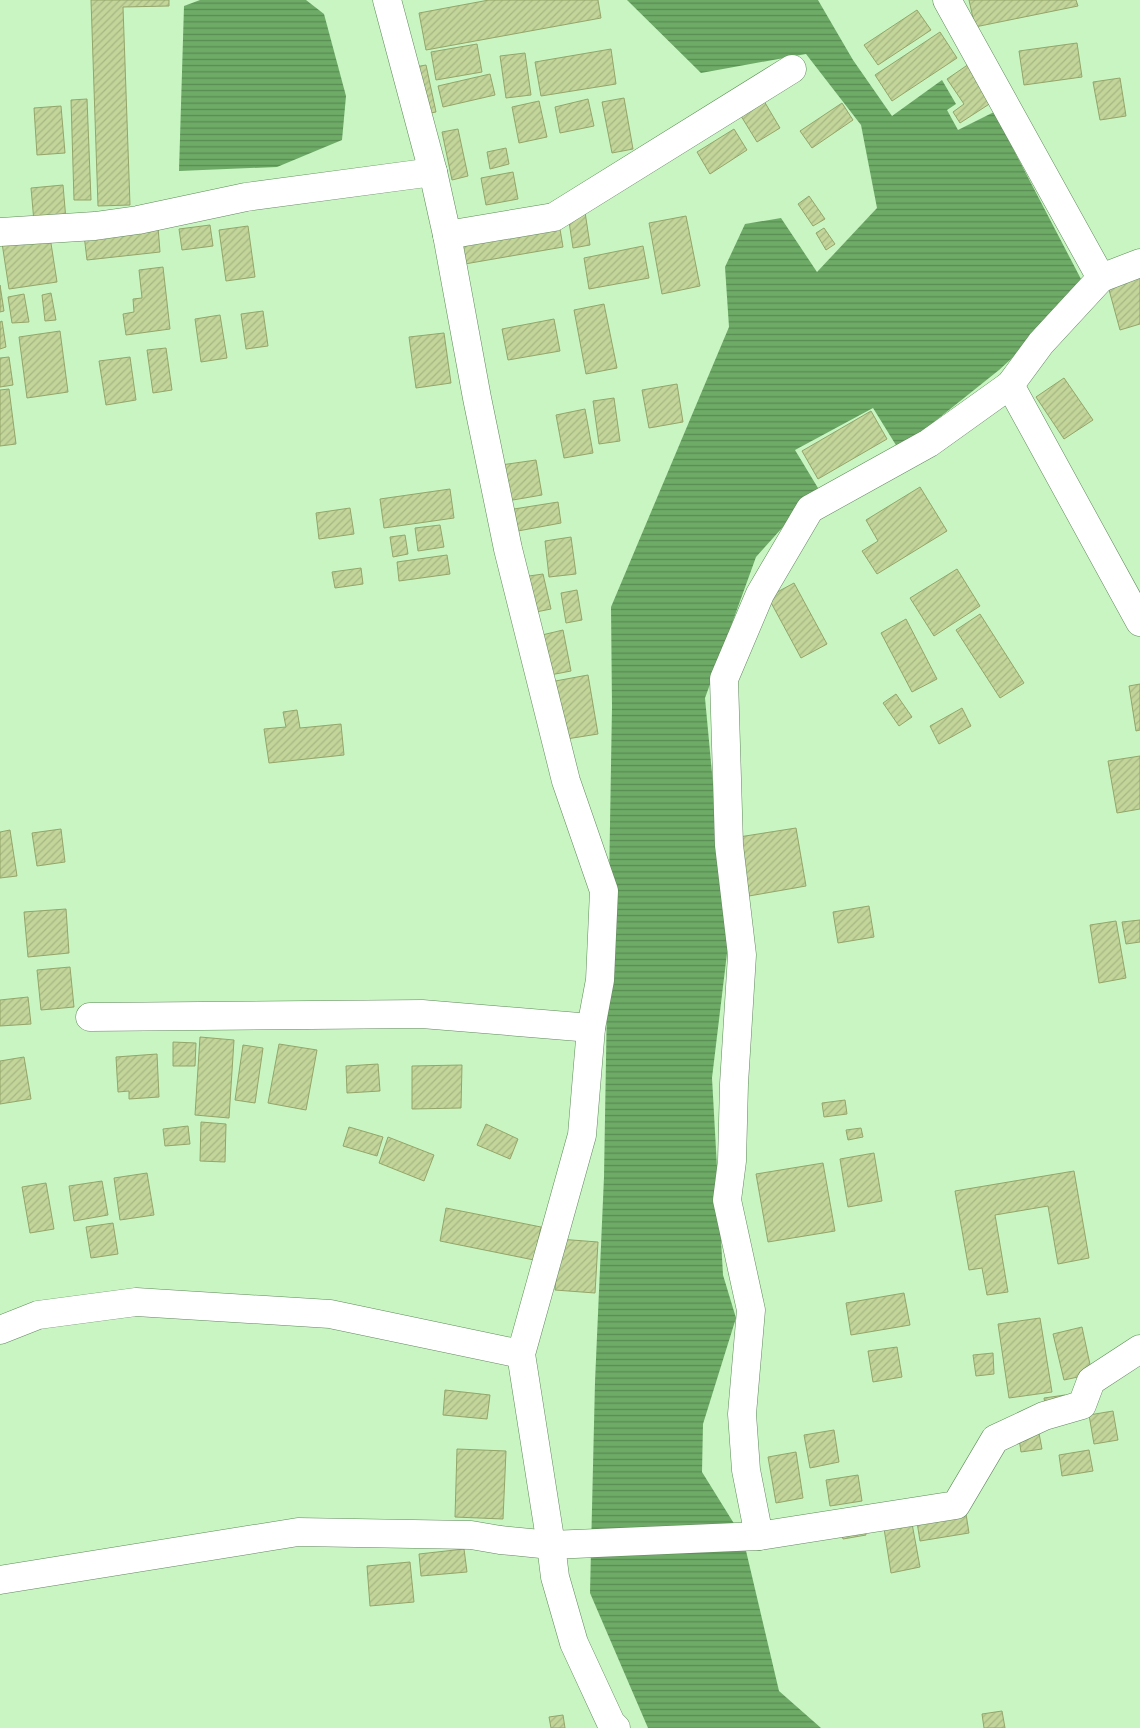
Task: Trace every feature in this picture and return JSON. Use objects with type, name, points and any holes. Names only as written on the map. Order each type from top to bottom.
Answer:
[{"type":"street","points":[[387,0],[433,172],[447,235],[477,398],[508,549],[566,781],[604,891],[600,980],[591,1028],[582,1135],[521,1354],[562,1544],[555,1577],[574,1643],[611,1722],[616,1728]]},
{"type":"street","points":[[948,0],[1101,278]]},
{"type":"street","points":[[447,235],[554,217],[792,69]]},
{"type":"street","points":[[0,232],[95,226],[138,220],[246,197],[433,172]]},
{"type":"street","points":[[754,1536],[746,1470],[742,1414],[751,1310],[727,1200],[732,1161],[734,1084],[742,954],[729,845],[724,679],[760,594],[810,509],[929,443],[1010,385],[1041,343],[1101,278],[1140,262]]},
{"type":"street","points":[[1010,385],[1140,622]]},
{"type":"street","points":[[90,1017],[422,1014],[591,1028]]},
{"type":"street","points":[[0,1330],[38,1314],[136,1302],[330,1314],[521,1354]]},
{"type":"street","points":[[0,1580],[298,1532],[471,1535],[500,1540],[562,1544],[754,1536],[956,1504],[995,1439],[1044,1416],[1082,1405],[1091,1381],[1140,1348]]},
{"type":"shaded area","points":[[200,0],[306,0],[324,14],[346,96],[342,140],[277,167],[179,171],[184,6]]},
{"type":"shaded area","points":[[627,0],[818,0],[853,60],[892,116],[942,80],[956,104],[947,110],[958,130],[994,112],[1082,281],[1043,330],[999,370],[899,450],[873,408],[795,450],[818,488],[756,557],[705,698],[728,945],[712,1078],[723,1275],[736,1318],[703,1424],[702,1472],[743,1538],[779,1691],[821,1728],[648,1728],[590,1593],[595,1382],[604,1177],[612,707],[611,607],[729,327],[725,267],[745,224],[781,218],[817,272],[877,208],[861,125],[806,54],[701,73]]},
{"type":"building","points":[[91,0],[169,0],[169,6],[123,7],[130,205],[98,206]]},
{"type":"building","points":[[489,0],[598,0],[601,18],[426,50],[419,13]]},
{"type":"building","points":[[969,0],[1076,0],[1078,6],[975,27]]},
{"type":"building","points":[[917,10],[931,30],[878,65],[864,45]]},
{"type":"building","points":[[940,32],[957,58],[892,101],[875,75]]},
{"type":"building","points":[[1077,43],[1082,77],[1024,85],[1019,51]]},
{"type":"building","points":[[477,44],[482,72],[436,80],[431,52]]},
{"type":"building","points":[[611,49],[616,84],[541,96],[535,62]]},
{"type":"building","points":[[525,53],[531,95],[506,98],[500,56]]},
{"type":"building","points":[[969,64],[994,101],[960,123],[953,112],[964,104],[947,79]]},
{"type":"building","points":[[426,65],[436,112],[425,114],[415,67]]},
{"type":"building","points":[[490,74],[495,95],[443,107],[438,86]]},
{"type":"building","points":[[1120,78],[1126,116],[1100,120],[1093,82]]},
{"type":"building","points":[[624,98],[633,149],[612,153],[602,102]]},
{"type":"building","points":[[87,99],[91,200],[74,200],[71,100]]},
{"type":"building","points":[[588,99],[594,126],[560,133],[555,107]]},
{"type":"building","points":[[539,101],[547,137],[519,143],[512,107]]},
{"type":"building","points":[[764,101],[780,128],[757,142],[741,116]]},
{"type":"building","points":[[842,103],[853,120],[812,148],[800,131]]},
{"type":"building","points":[[61,106],[65,153],[37,155],[34,108]]},
{"type":"building","points":[[458,129],[468,176],[452,180],[442,132]]},
{"type":"building","points":[[734,129],[747,150],[710,174],[697,152]]},
{"type":"building","points":[[506,148],[509,164],[490,169],[487,152]]},
{"type":"building","points":[[513,172],[518,199],[486,205],[481,178]]},
{"type":"building","points":[[63,185],[66,220],[34,222],[31,188]]},
{"type":"building","points":[[809,196],[825,219],[813,226],[798,204]]},
{"type":"building","points":[[585,212],[590,245],[573,248],[568,215]]},
{"type":"building","points":[[686,216],[700,286],[662,294],[649,223]]},
{"type":"building","points":[[559,223],[563,247],[459,265],[455,240]]},
{"type":"building","points":[[210,225],[213,246],[182,250],[179,229]]},
{"type":"building","points":[[248,226],[255,277],[226,281],[219,230]]},
{"type":"building","points":[[158,227],[160,252],[87,260],[84,235]]},
{"type":"building","points":[[824,228],[835,244],[826,250],[816,233]]},
{"type":"building","points":[[50,237],[57,282],[9,289],[2,243]]},
{"type":"building","points":[[643,246],[649,278],[589,289],[584,258]]},
{"type":"building","points":[[163,267],[170,329],[126,335],[123,314],[134,312],[133,299],[142,298],[139,270]]},
{"type":"building","points":[[1140,277],[1140,324],[1120,330],[1108,286]]},
{"type":"building","points":[[0,285],[4,311],[0,312]]},
{"type":"building","points":[[51,293],[56,320],[45,321],[42,295]]},
{"type":"building","points":[[24,294],[29,322],[12,323],[8,297]]},
{"type":"building","points":[[604,304],[617,368],[586,374],[574,310]]},
{"type":"building","points":[[263,311],[268,346],[246,349],[241,314]]},
{"type":"building","points":[[220,315],[227,358],[201,362],[195,319]]},
{"type":"building","points":[[554,319],[560,351],[508,360],[502,329]]},
{"type":"building","points":[[2,321],[6,347],[0,349],[0,322]]},
{"type":"building","points":[[60,331],[68,392],[27,398],[19,337]]},
{"type":"building","points":[[444,333],[451,383],[416,388],[409,337]]},
{"type":"building","points":[[166,348],[172,390],[153,393],[147,350]]},
{"type":"building","points":[[9,357],[13,385],[0,387],[0,358]]},
{"type":"building","points":[[130,357],[136,400],[106,405],[99,361]]},
{"type":"building","points":[[1064,378],[1093,420],[1064,439],[1036,397]]},
{"type":"building","points":[[677,384],[683,422],[649,428],[642,390]]},
{"type":"building","points":[[9,389],[16,444],[0,446],[0,390]]},
{"type":"building","points":[[614,398],[620,441],[599,444],[593,401]]},
{"type":"building","points":[[585,409],[593,453],[564,458],[556,415]]},
{"type":"building","points":[[871,411],[887,439],[818,479],[802,451]]},
{"type":"building","points":[[536,460],[542,495],[507,501],[501,465]]},
{"type":"building","points":[[920,487],[947,531],[877,574],[862,551],[878,541],[866,520]]},
{"type":"building","points":[[450,489],[454,518],[384,528],[380,499]]},
{"type":"building","points":[[558,502],[561,523],[518,531],[514,509]]},
{"type":"building","points":[[350,508],[354,534],[319,539],[316,513]]},
{"type":"building","points":[[440,525],[444,547],[418,551],[415,528]]},
{"type":"building","points":[[405,535],[408,554],[393,557],[390,537]]},
{"type":"building","points":[[571,537],[576,574],[549,577],[545,541]]},
{"type":"building","points":[[447,555],[450,574],[399,581],[397,562]]},
{"type":"building","points":[[361,568],[363,584],[335,588],[332,572]]},
{"type":"building","points":[[957,569],[980,606],[934,636],[910,598]]},
{"type":"building","points":[[543,574],[551,609],[536,612],[529,576]]},
{"type":"building","points":[[794,583],[827,644],[801,658],[768,597]]},
{"type":"building","points":[[577,590],[582,620],[566,623],[561,593]]},
{"type":"building","points":[[980,614],[1024,683],[1000,698],[956,630]]},
{"type":"building","points":[[906,619],[937,679],[912,692],[881,633]]},
{"type":"building","points":[[563,630],[571,671],[550,675],[542,635]]},
{"type":"building","points":[[588,675],[598,734],[560,740],[550,682]]},
{"type":"building","points":[[1140,684],[1140,730],[1136,731],[1129,686]]},
{"type":"building","points":[[896,694],[912,717],[899,726],[883,703]]},
{"type":"building","points":[[962,708],[971,726],[939,744],[930,726]]},
{"type":"building","points":[[297,710],[300,728],[341,724],[344,755],[269,763],[264,729],[286,727],[283,712]]},
{"type":"building","points":[[1140,756],[1140,809],[1117,813],[1108,761]]},
{"type":"building","points":[[796,828],[806,886],[749,896],[739,837]]},
{"type":"building","points":[[61,829],[65,862],[37,866],[32,833]]},
{"type":"building","points":[[10,830],[17,876],[0,878],[0,832]]},
{"type":"building","points":[[869,906],[874,937],[838,943],[833,912]]},
{"type":"building","points":[[66,909],[69,953],[28,957],[24,912]]},
{"type":"building","points":[[1140,920],[1140,942],[1126,944],[1122,922]]},
{"type":"building","points":[[1116,921],[1126,978],[1099,983],[1090,925]]},
{"type":"building","points":[[70,967],[74,1007],[41,1010],[37,970]]},
{"type":"building","points":[[28,997],[31,1024],[0,1026],[0,1000]]},
{"type":"building","points":[[200,1037],[234,1040],[229,1118],[195,1115]]},
{"type":"building","points":[[173,1042],[196,1043],[195,1066],[173,1066]]},
{"type":"building","points":[[279,1044],[317,1050],[306,1110],[268,1103]]},
{"type":"building","points":[[243,1045],[263,1048],[255,1103],[235,1100]]},
{"type":"building","points":[[157,1054],[159,1097],[129,1099],[129,1091],[118,1092],[116,1057]]},
{"type":"building","points":[[24,1057],[31,1099],[0,1104],[0,1061]]},
{"type":"building","points":[[378,1064],[380,1091],[347,1093],[346,1066]]},
{"type":"building","points":[[462,1065],[461,1108],[412,1109],[412,1066]]},
{"type":"building","points":[[845,1100],[847,1114],[824,1117],[822,1103]]},
{"type":"building","points":[[201,1122],[226,1124],[225,1162],[200,1161]]},
{"type":"building","points":[[486,1124],[518,1139],[510,1159],[477,1145]]},
{"type":"building","points":[[188,1126],[190,1144],[165,1146],[163,1129]]},
{"type":"building","points":[[349,1127],[383,1137],[377,1156],[343,1146]]},
{"type":"building","points":[[861,1128],[863,1137],[848,1140],[846,1130]]},
{"type":"building","points":[[388,1137],[434,1155],[424,1181],[379,1163]]},
{"type":"building","points":[[874,1153],[882,1201],[848,1207],[840,1159]]},
{"type":"building","points":[[823,1163],[835,1231],[768,1242],[756,1174]]},
{"type":"building","points":[[1074,1171],[1089,1258],[1058,1264],[1048,1206],[995,1215],[1008,1292],[987,1295],[982,1268],[969,1270],[955,1191]]},
{"type":"building","points":[[147,1173],[154,1215],[120,1220],[114,1178]]},
{"type":"building","points":[[102,1181],[108,1215],[74,1221],[69,1186]]},
{"type":"building","points":[[46,1183],[54,1229],[30,1233],[22,1187]]},
{"type":"building","points":[[446,1208],[541,1227],[534,1260],[440,1241]]},
{"type":"building","points":[[113,1223],[118,1254],[91,1258],[86,1227]]},
{"type":"building","points":[[559,1239],[598,1242],[595,1293],[555,1290]]},
{"type":"building","points":[[904,1293],[910,1325],[851,1335],[846,1303]]},
{"type":"building","points":[[1040,1318],[1052,1392],[1009,1398],[998,1324]]},
{"type":"building","points":[[1082,1327],[1092,1374],[1064,1380],[1053,1334]]},
{"type":"building","points":[[897,1347],[902,1377],[873,1382],[868,1351]]},
{"type":"building","points":[[993,1353],[994,1374],[976,1376],[973,1355]]},
{"type":"building","points":[[445,1390],[490,1395],[487,1419],[443,1415]]},
{"type":"building","points":[[1065,1395],[1067,1407],[1046,1411],[1044,1398]]},
{"type":"building","points":[[1113,1411],[1118,1440],[1094,1444],[1089,1415]]},
{"type":"building","points":[[1038,1428],[1042,1449],[1021,1452],[1018,1431]]},
{"type":"building","points":[[834,1430],[839,1462],[810,1468],[804,1435]]},
{"type":"building","points":[[457,1449],[506,1451],[503,1519],[455,1517]]},
{"type":"building","points":[[1089,1450],[1093,1471],[1062,1476],[1059,1455]]},
{"type":"building","points":[[796,1452],[803,1498],[776,1503],[768,1457]]},
{"type":"building","points":[[858,1475],[862,1501],[830,1506],[826,1480]]},
{"type":"building","points":[[966,1514],[969,1533],[920,1541],[917,1522]]},
{"type":"building","points":[[911,1518],[920,1567],[891,1573],[883,1522]]},
{"type":"building","points":[[865,1527],[866,1535],[843,1539],[841,1531]]},
{"type":"building","points":[[464,1549],[467,1572],[421,1576],[419,1554]]},
{"type":"building","points":[[410,1562],[414,1602],[370,1606],[367,1566]]},
{"type":"building","points":[[1002,1711],[1005,1728],[984,1728],[982,1714]]},
{"type":"building","points":[[563,1715],[565,1728],[551,1728],[549,1717]]}]
